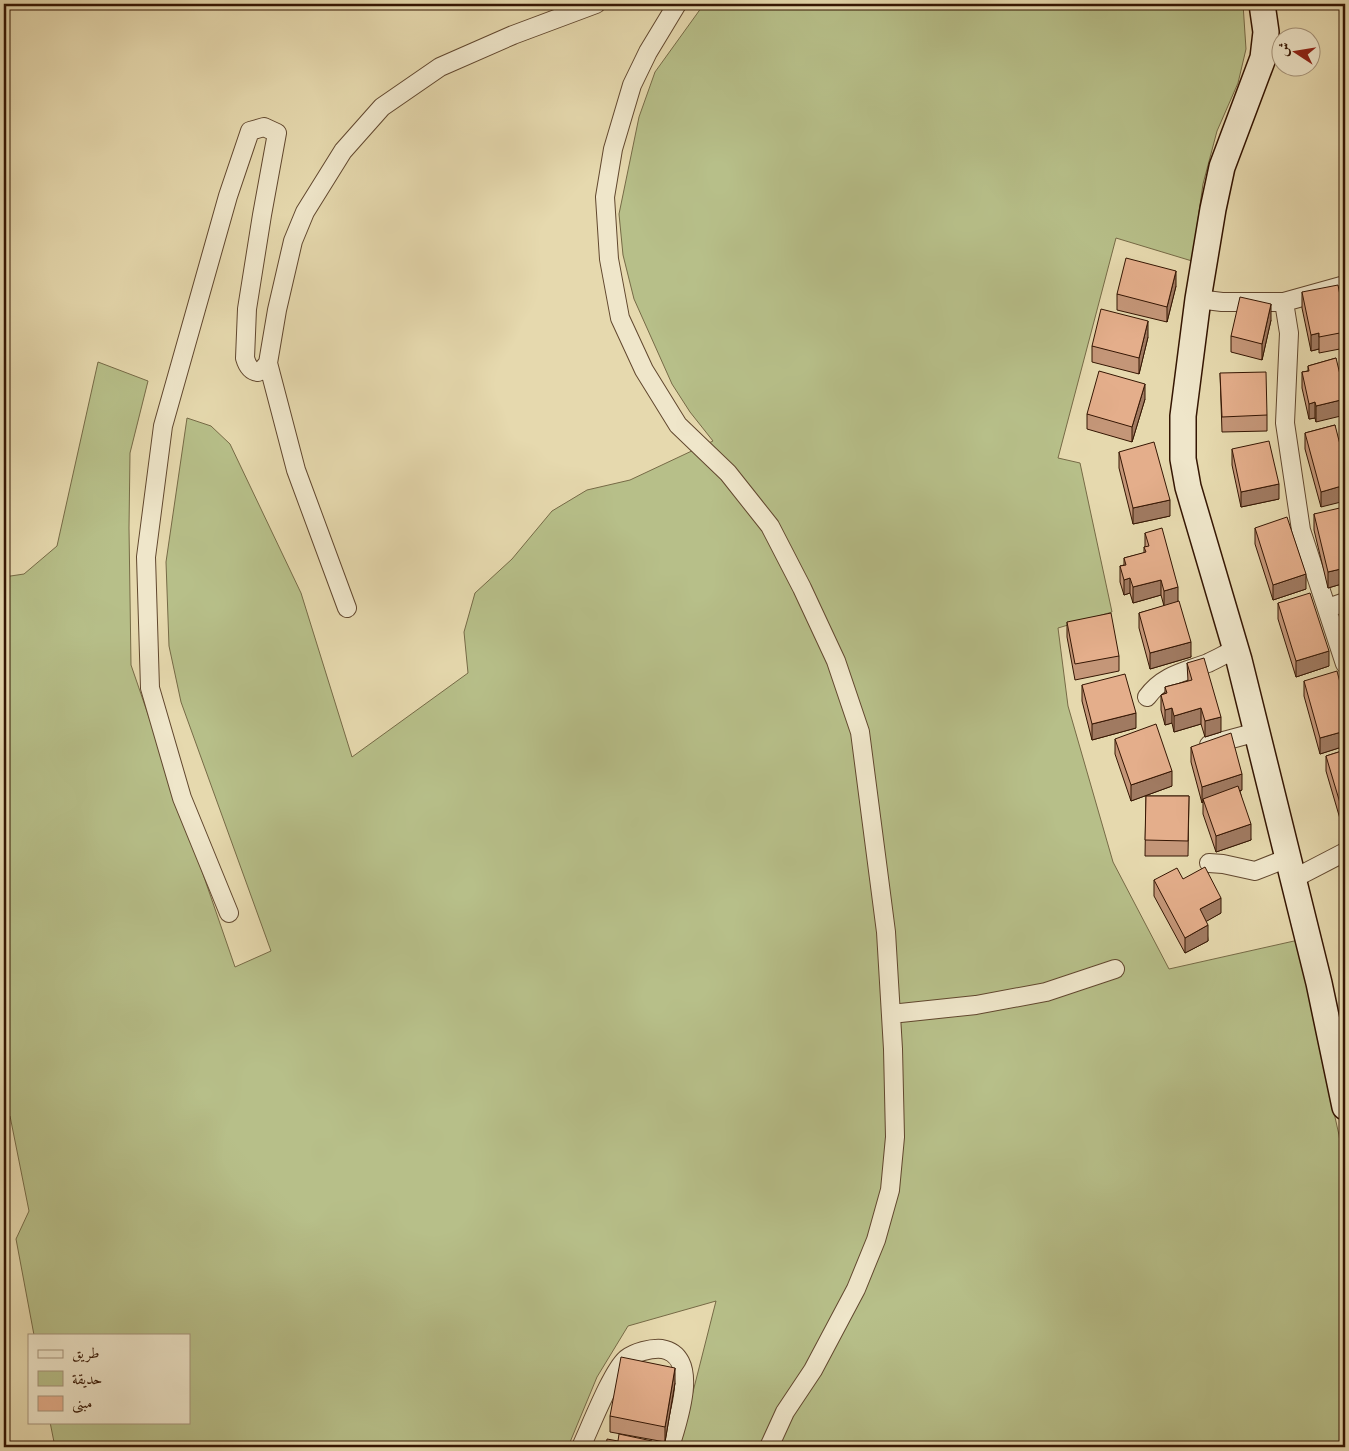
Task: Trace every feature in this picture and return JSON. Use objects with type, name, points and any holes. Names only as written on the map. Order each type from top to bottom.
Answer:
[{"type":"street","points":[[347,608],[296,470],[268,363],[277,310],[293,241],[305,212],[343,151],[382,106],[440,67],[514,35],[596,4]]},
{"type":"street","points":[[677,4],[648,52],[632,85],[613,149],[605,197],[609,259],[620,318],[644,370],[678,425],[728,473],[770,526],[836,660],[860,732],[886,932],[895,1137],[890,1190],[876,1240],[856,1289],[813,1370],[785,1412],[769,1447]]},
{"type":"street","points":[[1262,4],[1266,32],[1263,58],[1222,167],[1212,209],[1182,416],[1182,459],[1188,486],[1236,649],[1257,732],[1319,983],[1345,1107]]},
{"type":"street","points":[[229,913],[182,798],[150,688],[146,557],[163,426],[228,196],[250,131],[264,127],[277,133],[247,309],[245,358],[247,365],[253,371],[258,372],[268,363]]},
{"type":"street","points":[[1198,299],[1222,302],[1284,302],[1345,285]]},
{"type":"street","points":[[1284,302],[1289,333],[1285,423],[1301,530],[1345,664]]},
{"type":"street","points":[[1328,608],[1345,602]]},
{"type":"street","points":[[1147,697],[1155,686],[1180,672],[1208,663],[1236,649]]},
{"type":"street","points":[[1194,749],[1257,732]]},
{"type":"street","points":[[1208,863],[1223,864],[1255,871],[1291,868],[1345,852]]},
{"type":"street","points":[[890,1014],[976,1005],[1046,992],[1115,969]]},
{"type":"street","points":[[581,1447],[616,1371],[626,1359],[640,1352],[657,1349],[668,1350],[678,1356],[684,1370],[684,1390],[670,1447]]},
{"type":"green space","points":[[704,4],[1243,4],[1246,49],[1238,83],[1217,131],[1203,184],[1192,261],[1116,238],[1058,458],[1080,463],[1112,612],[1058,628],[1068,706],[1113,862],[1169,969],[1303,939],[1328,1086],[1339,1135],[1345,1179],[1345,1405],[1343,1447],[679,1447],[716,1301],[628,1326],[597,1377],[568,1447],[55,1447],[50,1424],[190,1424],[190,1334],[34,1334],[16,1239],[29,1211],[10,1116],[4,1110],[4,577],[24,574],[57,546],[98,362],[148,381],[130,453],[131,665],[235,967],[271,951],[181,702],[169,646],[166,562],[187,418],[211,426],[230,444],[301,593],[352,757],[468,673],[464,632],[475,593],[512,559],[552,511],[587,490],[630,480],[713,441],[690,412],[672,384],[634,299],[623,255],[619,214],[639,117],[655,72]]},
{"type":"building","points":[[1126,258],[1176,271],[1167,307],[1117,294]]},
{"type":"building","points":[[1338,285],[1345,321],[1345,332],[1319,337],[1319,333],[1311,335],[1302,292]]},
{"type":"building","points":[[1240,297],[1271,304],[1262,344],[1231,336]]},
{"type":"building","points":[[1101,309],[1148,321],[1139,358],[1092,346]]},
{"type":"building","points":[[1336,358],[1345,399],[1316,406],[1315,402],[1309,404],[1302,372],[1309,371],[1308,366]]},
{"type":"building","points":[[1099,371],[1145,384],[1132,427],[1087,414]]},
{"type":"building","points":[[1266,372],[1267,415],[1222,417],[1220,373]]},
{"type":"building","points":[[1335,425],[1345,464],[1345,485],[1321,492],[1305,433]]},
{"type":"building","points":[[1269,441],[1279,484],[1241,492],[1232,449]]},
{"type":"building","points":[[1154,442],[1170,500],[1133,508],[1119,452]]},
{"type":"building","points":[[1344,507],[1345,568],[1328,572],[1314,514]]},
{"type":"building","points":[[1287,517],[1306,574],[1273,585],[1255,528]]},
{"type":"building","points":[[1162,528],[1178,587],[1164,591],[1161,580],[1133,587],[1130,578],[1124,580],[1120,566],[1126,565],[1124,558],[1146,552],[1144,547],[1149,546],[1145,533]]},
{"type":"building","points":[[1310,593],[1329,651],[1296,661],[1278,603]]},
{"type":"building","points":[[1179,601],[1191,642],[1150,653],[1139,613]]},
{"type":"building","points":[[1111,613],[1119,656],[1075,664],[1067,622]]},
{"type":"building","points":[[1204,658],[1221,717],[1205,721],[1201,708],[1174,716],[1172,708],[1165,710],[1161,695],[1167,693],[1165,687],[1192,680],[1187,663]]},
{"type":"building","points":[[1337,671],[1345,702],[1345,731],[1320,738],[1304,681]]},
{"type":"building","points":[[1125,674],[1136,713],[1092,724],[1082,685]]},
{"type":"building","points":[[1156,724],[1172,771],[1131,785],[1115,739]]},
{"type":"building","points":[[1231,733],[1242,774],[1202,787],[1191,747]]},
{"type":"building","points":[[1345,750],[1345,812],[1343,813],[1326,756]]},
{"type":"building","points":[[1238,786],[1251,824],[1216,836],[1203,799]]},
{"type":"building","points":[[1146,796],[1189,796],[1188,841],[1145,840]]},
{"type":"building","points":[[1205,867],[1221,898],[1200,909],[1208,925],[1185,938],[1154,880],[1177,868],[1183,879]]},
{"type":"building","points":[[621,1357],[675,1368],[665,1427],[610,1416]]},
{"type":"building","points":[[619,1434],[652,1441],[650,1447],[606,1447],[607,1439],[618,1441]]},
{"type":"building","points":[[585,1444],[600,1447],[584,1447]]}]
